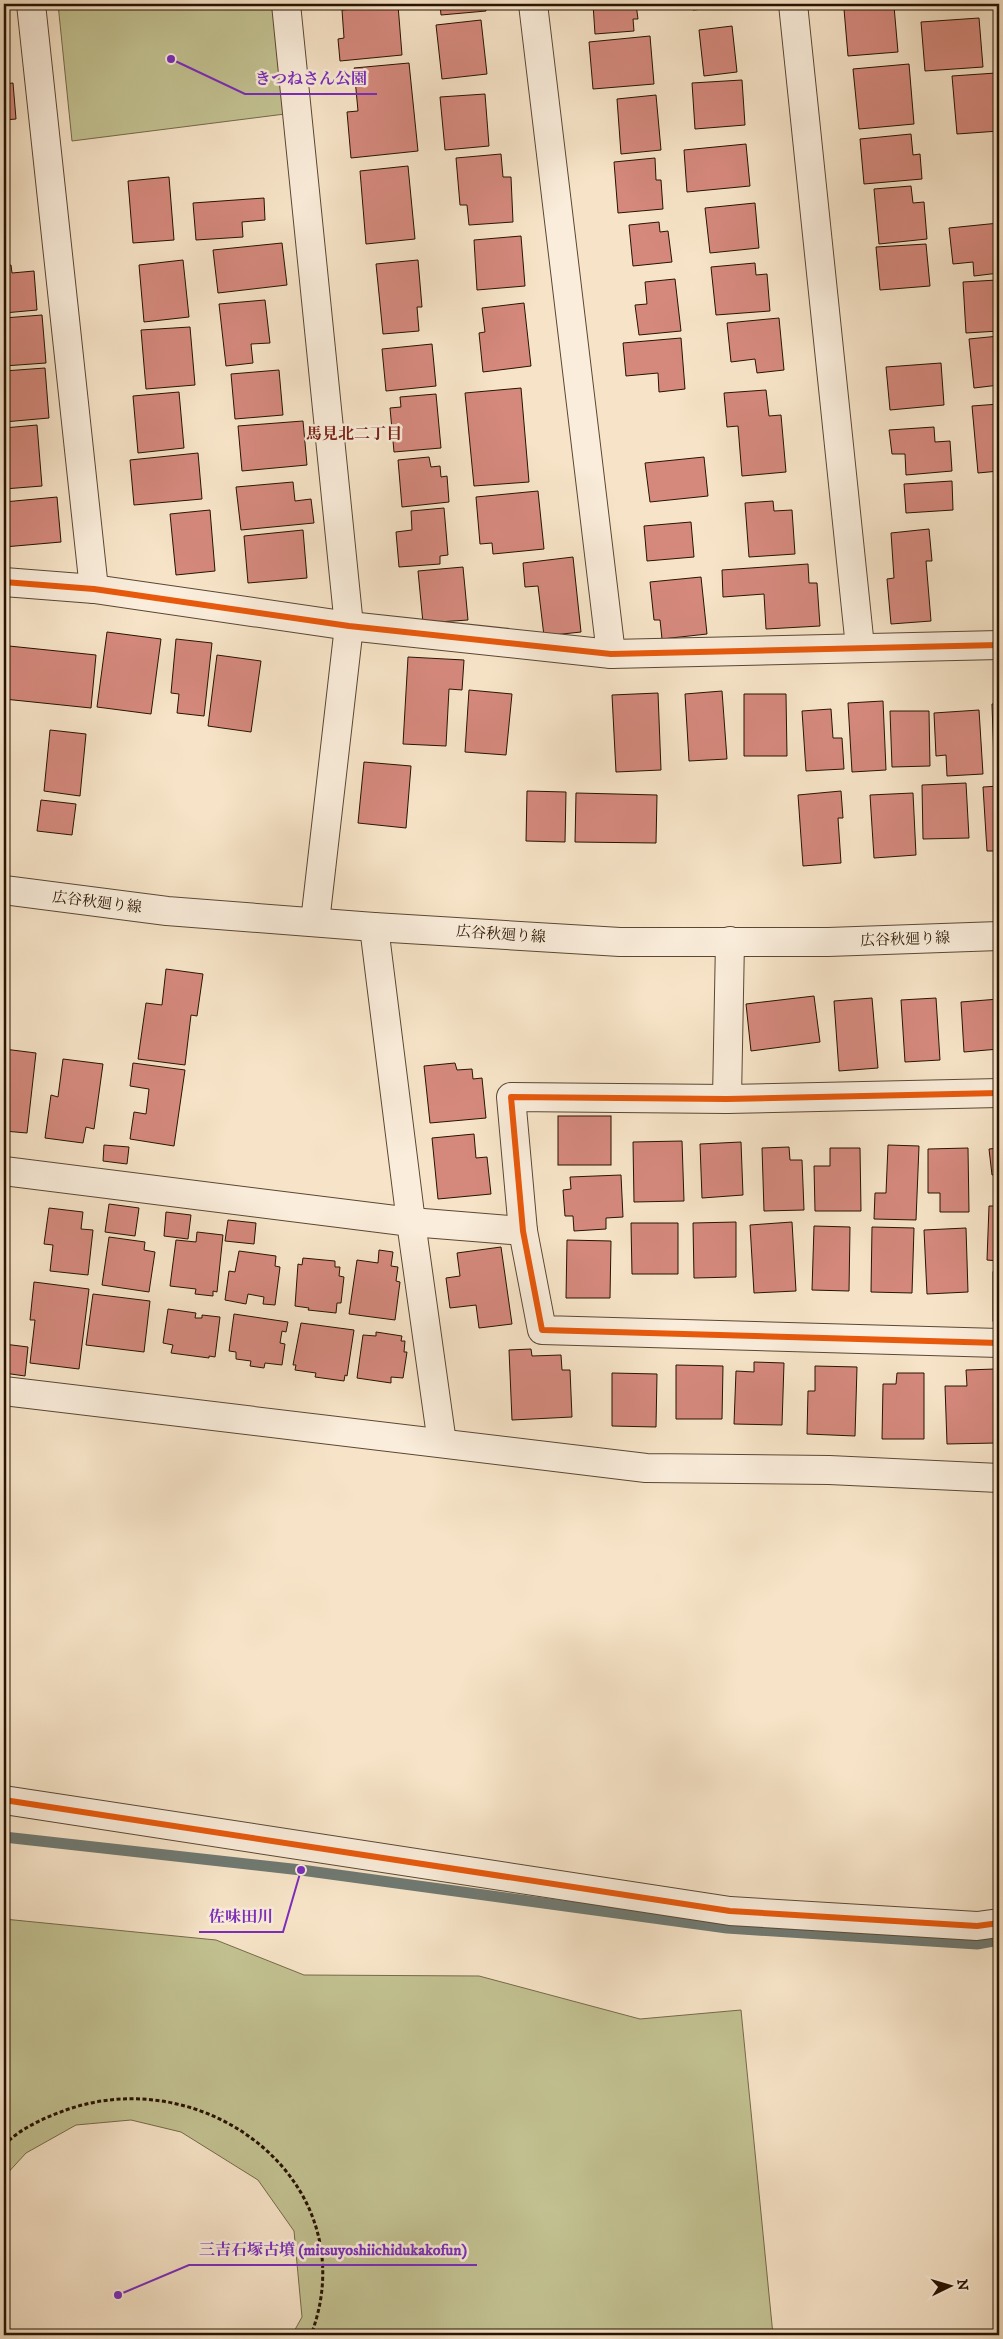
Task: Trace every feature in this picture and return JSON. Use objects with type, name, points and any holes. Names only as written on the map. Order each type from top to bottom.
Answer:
[{"type":"street","points":[[30,4],[94,589]]},
{"type":"street","points":[[286,4],[349,626],[315,922]]},
{"type":"street","points":[[533,4],[611,654]]},
{"type":"street","points":[[793,4],[860,647]]},
{"type":"street","points":[[4,582],[94,589],[349,626],[611,654],[999,645]]},
{"type":"street","name":"広谷秋廻り線","points":[[4,890],[167,911],[374,927],[620,942],[828,942],[999,936]]},
{"type":"street","points":[[374,927],[410,1222],[442,1442]]},
{"type":"street","points":[[727,1099],[730,941]]},
{"type":"street","points":[[999,1093],[727,1099],[511,1097],[524,1231],[542,1330],[999,1343]]},
{"type":"street","points":[[4,1171],[410,1222],[524,1231]]},
{"type":"street","points":[[4,1391],[442,1442],[646,1468],[829,1470],[999,1478]]},
{"type":"street","points":[[4,1800],[730,1911],[977,1926],[999,1923]]},
{"type":"path","points":[[4,2145],[12,2136],[43,2119],[76,2107],[114,2099],[159,2100],[199,2111],[233,2126],[264,2146],[289,2172],[309,2204],[320,2245],[324,2281],[319,2313],[311,2335]]},
{"type":"shaded area","points":[[58,4],[273,4],[285,114],[72,141]]},
{"type":"shaded area","points":[[4,1919],[216,1940],[304,1975],[479,1976],[640,2019],[741,2010],[773,2335],[292,2335],[302,2317],[294,2231],[258,2180],[181,2132],[131,2120],[76,2125],[26,2153],[4,2177]]},
{"type":"building","points":[[440,4],[485,4],[486,11],[441,15]]},
{"type":"building","points":[[593,4],[636,4],[638,19],[633,19],[634,31],[595,34]]},
{"type":"building","points":[[693,4],[747,4],[747,5],[693,10]]},
{"type":"building","points":[[957,4],[999,4],[999,5],[957,9]]},
{"type":"building","points":[[398,5],[402,55],[340,61],[338,39],[344,38],[342,10]]},
{"type":"building","points":[[894,6],[898,52],[848,56],[844,9]]},
{"type":"building","points":[[979,18],[983,67],[925,71],[921,22]]},
{"type":"building","points":[[481,20],[487,74],[442,79],[436,25]]},
{"type":"building","points":[[4,24],[6,24],[8,64],[4,64]]},
{"type":"building","points":[[732,26],[737,72],[704,76],[699,30]]},
{"type":"building","points":[[650,36],[654,84],[593,89],[589,42]]},
{"type":"building","points":[[409,63],[418,151],[351,158],[347,112],[358,111],[354,68]]},
{"type":"building","points":[[909,64],[914,124],[859,129],[853,69]]},
{"type":"building","points":[[996,73],[999,131],[957,134],[952,76]]},
{"type":"building","points":[[742,80],[745,125],[695,129],[692,83]]},
{"type":"building","points":[[13,83],[16,119],[4,120],[4,84]]},
{"type":"building","points":[[485,94],[489,146],[445,150],[440,97]]},
{"type":"building","points":[[656,95],[661,150],[621,154],[617,99]]},
{"type":"building","points":[[911,134],[913,155],[920,154],[922,179],[864,184],[860,139]]},
{"type":"building","points":[[746,144],[750,186],[687,192],[684,150]]},
{"type":"building","points":[[501,154],[503,177],[511,177],[513,222],[469,225],[467,205],[460,205],[456,158]]},
{"type":"building","points":[[655,158],[656,180],[661,180],[663,209],[618,213],[614,162]]},
{"type":"building","points":[[408,166],[415,239],[366,244],[360,171]]},
{"type":"building","points":[[169,177],[174,240],[133,243],[128,181]]},
{"type":"building","points":[[911,186],[913,203],[924,202],[927,239],[879,244],[874,189]]},
{"type":"building","points":[[264,198],[265,220],[242,222],[243,237],[196,240],[193,203]]},
{"type":"building","points":[[755,203],[759,248],[710,253],[705,208]]},
{"type":"building","points":[[659,222],[660,232],[668,231],[672,262],[633,266],[629,225]]},
{"type":"building","points":[[999,223],[999,273],[974,276],[973,262],[953,264],[949,228]]},
{"type":"building","points":[[521,236],[525,286],[477,290],[474,240]]},
{"type":"building","points":[[282,243],[287,285],[218,293],[213,250]]},
{"type":"building","points":[[926,244],[930,286],[880,290],[876,247]]},
{"type":"building","points":[[183,260],[189,317],[144,322],[139,265]]},
{"type":"building","points":[[418,260],[422,307],[417,307],[419,331],[383,334],[376,264]]},
{"type":"building","points":[[755,263],[756,275],[767,274],[770,311],[716,315],[711,267]]},
{"type":"building","points":[[11,265],[12,273],[34,271],[37,310],[4,313],[4,266]]},
{"type":"building","points":[[675,279],[681,331],[639,335],[635,305],[647,304],[645,282]]},
{"type":"building","points":[[997,280],[999,331],[966,333],[963,282]]},
{"type":"building","points":[[265,300],[270,343],[251,344],[253,363],[226,366],[219,304]]},
{"type":"building","points":[[524,303],[531,366],[483,372],[479,333],[485,332],[482,308]]},
{"type":"building","points":[[42,315],[46,363],[4,366],[4,318]]},
{"type":"building","points":[[779,318],[784,370],[757,373],[755,359],[731,362],[727,323]]},
{"type":"building","points":[[190,327],[195,385],[146,389],[141,330]]},
{"type":"building","points":[[999,336],[999,385],[974,388],[969,339]]},
{"type":"building","points":[[681,338],[685,389],[659,392],[658,373],[626,376],[623,343]]},
{"type":"building","points":[[432,344],[436,386],[386,391],[382,349]]},
{"type":"building","points":[[941,363],[944,405],[890,410],[886,367]]},
{"type":"building","points":[[45,368],[49,418],[4,422],[4,371]]},
{"type":"building","points":[[279,370],[283,415],[235,419],[231,374]]},
{"type":"building","points":[[521,388],[529,482],[474,486],[465,393]]},
{"type":"building","points":[[766,390],[769,416],[781,415],[786,472],[742,476],[738,426],[727,427],[724,393]]},
{"type":"building","points":[[179,392],[184,448],[138,453],[133,396]]},
{"type":"building","points":[[436,394],[441,448],[394,452],[390,408],[401,407],[400,397]]},
{"type":"building","points":[[999,404],[999,471],[978,473],[972,406]]},
{"type":"building","points":[[303,421],[307,465],[242,471],[238,426]]},
{"type":"building","points":[[37,425],[42,486],[4,489],[4,428]]},
{"type":"building","points":[[934,427],[935,442],[950,441],[952,471],[906,475],[905,454],[892,454],[889,430]]},
{"type":"building","points":[[198,453],[202,499],[134,505],[130,460]]},
{"type":"building","points":[[429,457],[431,467],[440,466],[441,477],[447,476],[449,502],[402,507],[398,460]]},
{"type":"building","points":[[704,457],[708,496],[650,502],[645,463]]},
{"type":"building","points":[[952,481],[953,510],[906,513],[904,484]]},
{"type":"building","points":[[293,482],[295,501],[311,499],[314,523],[241,530],[236,487]]},
{"type":"building","points":[[538,491],[544,549],[493,554],[492,543],[480,544],[476,497]]},
{"type":"building","points":[[57,497],[61,542],[4,547],[4,502]]},
{"type":"building","points":[[773,501],[774,511],[792,510],[795,554],[749,557],[745,503]]},
{"type":"building","points":[[444,508],[448,555],[440,556],[440,564],[399,567],[396,532],[412,530],[411,511]]},
{"type":"building","points":[[210,510],[215,571],[176,575],[170,514]]},
{"type":"building","points":[[691,522],[694,557],[647,561],[644,526]]},
{"type":"building","points":[[929,529],[932,561],[926,561],[931,621],[891,624],[887,579],[894,578],[891,533]]},
{"type":"building","points":[[303,530],[307,578],[248,583],[244,536]]},
{"type":"building","points":[[573,557],[581,632],[544,636],[538,586],[525,587],[523,563]]},
{"type":"building","points":[[808,564],[809,583],[817,583],[820,626],[766,629],[764,594],[723,597],[722,570]]},
{"type":"building","points":[[463,567],[468,620],[423,623],[418,571]]},
{"type":"building","points":[[701,577],[707,634],[662,639],[660,620],[654,620],[650,582]]},
{"type":"building","points":[[107,632],[161,639],[151,714],[97,707]]},
{"type":"building","points":[[176,639],[212,643],[204,716],[177,713],[179,694],[171,693]]},
{"type":"building","points":[[9,646],[96,655],[91,708],[4,699]]},
{"type":"building","points":[[217,655],[261,661],[251,732],[208,726]]},
{"type":"building","points":[[408,657],[464,660],[462,690],[449,689],[446,746],[403,744]]},
{"type":"building","points":[[469,690],[512,694],[506,755],[465,752]]},
{"type":"building","points":[[722,691],[727,759],[689,761],[685,694]]},
{"type":"building","points":[[658,693],[661,770],[616,772],[612,695]]},
{"type":"building","points":[[744,694],[786,694],[787,756],[744,756]]},
{"type":"building","points":[[883,701],[886,770],[852,772],[848,703]]},
{"type":"building","points":[[999,703],[999,762],[994,762],[992,704]]},
{"type":"building","points":[[831,709],[833,738],[842,738],[844,769],[806,771],[802,711]]},
{"type":"building","points":[[979,710],[983,774],[947,776],[946,755],[936,756],[934,713]]},
{"type":"building","points":[[890,711],[929,711],[930,766],[892,767]]},
{"type":"building","points":[[50,730],[86,734],[80,796],[44,791]]},
{"type":"building","points":[[364,762],[411,766],[406,828],[358,823]]},
{"type":"building","points":[[966,783],[969,838],[923,839],[922,785]]},
{"type":"building","points":[[999,786],[999,851],[987,851],[983,787]]},
{"type":"building","points":[[527,791],[566,792],[565,842],[526,841]]},
{"type":"building","points":[[841,791],[843,818],[838,818],[841,863],[803,866],[798,795]]},
{"type":"building","points":[[576,793],[657,795],[656,843],[575,842]]},
{"type":"building","points":[[913,793],[916,855],[874,858],[870,795]]},
{"type":"building","points":[[41,800],[76,804],[72,835],[37,831]]},
{"type":"building","points":[[166,969],[203,974],[197,1016],[191,1015],[185,1065],[138,1059],[146,1003],[162,1005]]},
{"type":"building","points":[[814,996],[820,1042],[751,1051],[746,1004]]},
{"type":"building","points":[[872,998],[878,1068],[839,1071],[834,1001]]},
{"type":"building","points":[[936,998],[940,1060],[905,1062],[901,1000]]},
{"type":"building","points":[[999,999],[999,1049],[964,1052],[961,1002]]},
{"type":"building","points":[[4,1049],[36,1053],[27,1133],[4,1131]]},
{"type":"building","points":[[63,1059],[103,1064],[94,1129],[86,1127],[83,1143],[45,1138],[51,1095],[58,1097]]},
{"type":"building","points":[[133,1063],[185,1070],[174,1146],[130,1139],[134,1112],[146,1114],[149,1089],[130,1086]]},
{"type":"building","points":[[455,1063],[457,1070],[472,1069],[473,1079],[482,1078],[486,1118],[430,1123],[424,1066]]},
{"type":"building","points":[[558,1116],[611,1116],[611,1165],[558,1165]]},
{"type":"building","points":[[474,1134],[476,1158],[487,1157],[491,1194],[438,1199],[432,1138]]},
{"type":"building","points":[[682,1141],[684,1201],[634,1202],[633,1142]]},
{"type":"building","points":[[741,1142],[743,1195],[702,1198],[700,1144]]},
{"type":"building","points":[[104,1145],[129,1147],[127,1164],[103,1161]]},
{"type":"building","points":[[888,1145],[919,1146],[916,1220],[874,1219],[875,1193],[886,1193]]},
{"type":"building","points":[[789,1147],[790,1160],[802,1160],[804,1210],[764,1211],[762,1148]]},
{"type":"building","points":[[830,1148],[860,1148],[861,1211],[815,1211],[814,1166],[830,1166]]},
{"type":"building","points":[[968,1148],[969,1212],[940,1212],[940,1193],[928,1193],[928,1149]]},
{"type":"building","points":[[999,1148],[999,1174],[992,1175],[989,1149]]},
{"type":"building","points":[[621,1175],[623,1217],[606,1218],[606,1229],[574,1231],[573,1216],[565,1216],[563,1190],[571,1189],[570,1177]]},
{"type":"building","points":[[109,1204],[139,1208],[135,1236],[105,1232]]},
{"type":"building","points":[[989,1206],[999,1206],[999,1261],[987,1260]]},
{"type":"building","points":[[49,1208],[83,1212],[81,1229],[93,1230],[88,1275],[50,1271],[53,1245],[44,1244]]},
{"type":"building","points":[[166,1212],[191,1215],[188,1239],[164,1236]]},
{"type":"building","points":[[228,1220],[256,1223],[254,1244],[225,1241]]},
{"type":"building","points":[[736,1222],[736,1277],[694,1278],[693,1223]]},
{"type":"building","points":[[792,1222],[796,1291],[754,1293],[750,1225]]},
{"type":"building","points":[[631,1223],[678,1223],[678,1274],[632,1274]]},
{"type":"building","points":[[814,1226],[850,1227],[849,1291],[812,1290]]},
{"type":"building","points":[[872,1227],[914,1228],[912,1293],[871,1292]]},
{"type":"building","points":[[966,1228],[968,1292],[927,1294],[924,1230]]},
{"type":"building","points":[[197,1232],[223,1235],[217,1292],[213,1291],[213,1296],[195,1294],[196,1289],[170,1286],[176,1240],[196,1242]]},
{"type":"building","points":[[109,1237],[145,1242],[144,1250],[155,1252],[149,1292],[102,1285]]},
{"type":"building","points":[[567,1240],[611,1241],[610,1298],[566,1298]]},
{"type":"building","points":[[501,1247],[512,1324],[479,1328],[476,1305],[450,1308],[446,1278],[460,1276],[457,1253]]},
{"type":"building","points":[[379,1250],[393,1252],[391,1266],[398,1267],[396,1281],[400,1282],[395,1320],[349,1314],[357,1260],[378,1263]]},
{"type":"building","points":[[239,1251],[276,1256],[275,1266],[280,1267],[275,1305],[263,1304],[264,1297],[248,1294],[246,1304],[225,1300],[229,1271],[235,1272]]},
{"type":"building","points":[[303,1258],[335,1261],[335,1267],[340,1267],[339,1276],[344,1277],[341,1303],[337,1303],[336,1313],[308,1310],[309,1308],[295,1306],[298,1264],[302,1265]]},
{"type":"building","points":[[993,1272],[999,1272],[999,1321],[993,1321]]},
{"type":"building","points":[[34,1282],[89,1289],[79,1369],[30,1363],[35,1320],[30,1320]]},
{"type":"building","points":[[93,1294],[150,1301],[144,1352],[86,1345]]},
{"type":"building","points":[[168,1309],[196,1313],[195,1318],[202,1318],[202,1315],[220,1317],[215,1357],[209,1356],[209,1358],[171,1353],[173,1345],[163,1343]]},
{"type":"building","points":[[234,1314],[288,1322],[286,1332],[282,1331],[280,1343],[285,1344],[282,1365],[265,1363],[264,1368],[250,1366],[251,1361],[236,1359],[236,1352],[229,1351]]},
{"type":"building","points":[[301,1323],[354,1330],[347,1376],[345,1375],[344,1381],[315,1377],[316,1373],[295,1370],[296,1365],[293,1365]]},
{"type":"building","points":[[376,1332],[402,1336],[401,1341],[405,1341],[404,1352],[407,1352],[403,1378],[391,1377],[391,1383],[357,1378],[363,1335],[376,1336]]},
{"type":"building","points":[[4,1344],[28,1347],[25,1376],[4,1373]]},
{"type":"building","points":[[531,1349],[532,1356],[561,1355],[562,1370],[570,1370],[572,1417],[512,1420],[509,1350]]},
{"type":"building","points":[[754,1362],[784,1363],[782,1425],[734,1424],[736,1371],[754,1372]]},
{"type":"building","points":[[676,1365],[723,1366],[722,1419],[676,1419]]},
{"type":"building","points":[[815,1366],[857,1367],[855,1436],[807,1434],[808,1391],[815,1391]]},
{"type":"building","points":[[995,1369],[996,1443],[947,1444],[945,1386],[967,1386],[966,1370]]},
{"type":"building","points":[[612,1373],[657,1374],[656,1427],[612,1426]]},
{"type":"building","points":[[897,1373],[924,1373],[924,1439],[882,1439],[883,1384],[896,1384]]},
{"type":"waterway","points":[[4,1837],[301,1870],[727,1928],[977,1944],[999,1940]]},
{"type":"cycle path","points":[[4,582],[94,589],[349,626],[611,654],[999,645]]},
{"type":"cycle path","points":[[999,1093],[727,1099],[511,1097],[523,1231],[542,1330],[999,1343]]},
{"type":"cycle path","points":[[4,1800],[730,1911],[977,1926],[999,1923]]},
{"type":"place","name":"きつねさん公園","points":[[171,59]]},
{"type":"place","name":"佐味田川","points":[[301,1870]]},
{"type":"place","name":"三吉石塚古墳 (mitsuyoshiichidukakofun)","points":[[118,2295]]},
{"type":"district","name":"馬見北二丁目","points":[[354,433]]}]
